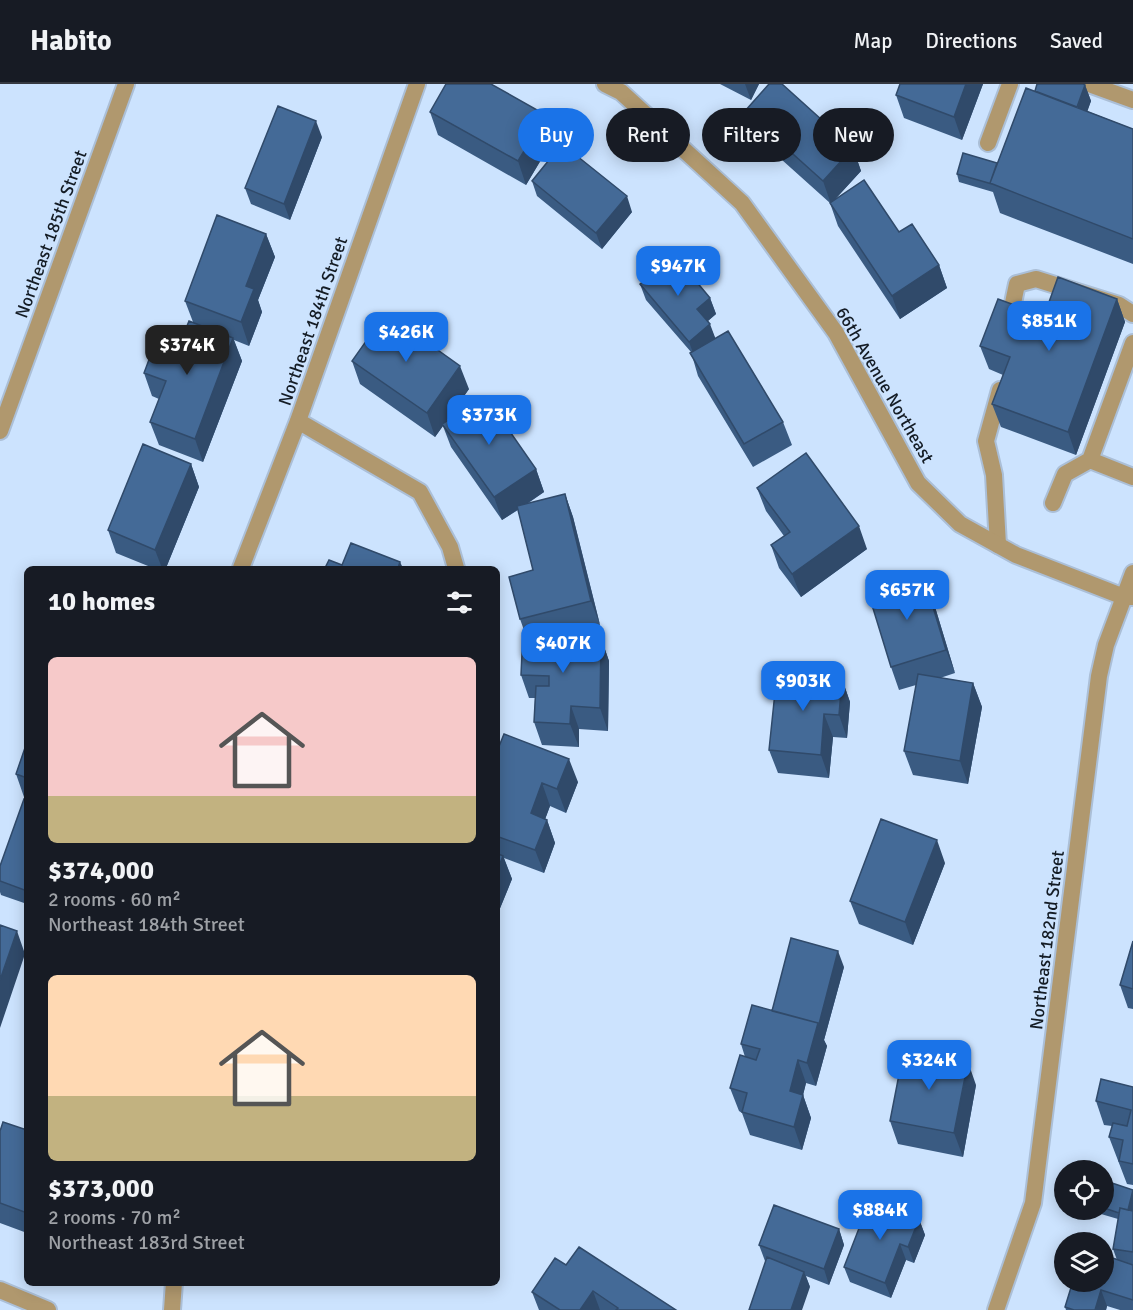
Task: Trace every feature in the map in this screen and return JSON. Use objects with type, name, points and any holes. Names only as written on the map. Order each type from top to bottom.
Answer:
[{"type":"street","name":"Northeast 185th Street","points":[[0,431],[126,84]]},
{"type":"street","name":"Northeast 184th Street","points":[[242,566],[298,421],[417,84]]},
{"type":"street","name":"66th Avenue Northeast","points":[[605,84],[621,92],[742,203],[836,333],[918,483],[960,524],[1016,555],[1129,597]]},
{"type":"street","points":[[988,143],[1010,84]]},
{"type":"street","points":[[1089,84],[1133,100]]},
{"type":"street","points":[[1019,327],[1012,303],[1017,284],[1036,279],[1119,305],[1133,314]]},
{"type":"street","points":[[1053,503],[1065,474],[1090,460],[1133,343]]},
{"type":"street","points":[[998,545],[994,475],[986,441],[1004,375]]},
{"type":"street","points":[[298,421],[420,492],[450,547],[455,566]]},
{"type":"street","points":[[1090,460],[1133,477]]},
{"type":"street","name":"Northeast 182nd Street","points":[[996,1310],[1033,1203],[1099,676],[1106,645],[1129,597],[1133,573]]},
{"type":"street","points":[[172,1310],[174,1286]]},
{"type":"street","points":[[0,1290],[48,1310]]},
{"type":"building","points":[[446,84],[491,84],[534,108],[518,108],[518,161],[430,112]]},
{"type":"building","points":[[769,84],[782,84],[813,112],[813,162],[840,162],[823,181],[801,161],[801,108],[748,108]]},
{"type":"building","points":[[900,84],[966,84],[954,117],[896,95]]},
{"type":"building","points":[[1037,84],[1085,85],[1077,107],[1035,91]]},
{"type":"building","points":[[1026,88],[1133,129],[1133,239],[990,183]]},
{"type":"building","points":[[278,106],[316,121],[284,204],[245,188]]},
{"type":"building","points":[[963,153],[997,163],[990,183],[992,184],[957,174]]},
{"type":"building","points":[[547,162],[584,162],[627,196],[596,233],[532,181]]},
{"type":"building","points":[[864,180],[899,232],[912,224],[939,265],[892,296],[830,203]]},
{"type":"building","points":[[217,215],[266,234],[246,286],[254,289],[241,322],[185,301]]},
{"type":"building","points":[[675,256],[710,298],[697,309],[710,324],[689,342],[640,284]]},
{"type":"building","points":[[1058,277],[1117,299],[1068,432],[992,404],[1010,357],[980,346],[998,299],[1044,316]]},
{"type":"building","points":[[386,313],[460,366],[427,413],[352,361]]},
{"type":"building","points":[[189,321],[233,338],[195,439],[150,422],[166,381],[144,373],[159,333],[181,341]]},
{"type":"building","points":[[728,331],[783,422],[744,444],[690,353]]},
{"type":"building","points":[[485,396],[536,469],[494,497],[442,424]]},
{"type":"building","points":[[143,444],[191,464],[155,550],[108,530]]},
{"type":"building","points":[[806,453],[859,526],[792,574],[771,545],[790,532],[757,488]]},
{"type":"building","points":[[565,494],[591,601],[520,619],[509,577],[533,570],[517,506]]},
{"type":"building","points":[[351,543],[400,562],[399,566],[326,566],[329,560],[342,565]]},
{"type":"building","points":[[923,574],[946,650],[891,667],[868,592]]},
{"type":"building","points":[[523,632],[601,638],[600,708],[571,706],[570,724],[534,722],[536,686],[549,686],[549,676],[521,675]]},
{"type":"building","points":[[777,673],[842,679],[839,715],[824,714],[821,755],[769,750]]},
{"type":"building","points":[[918,674],[973,683],[960,761],[904,751]]},
{"type":"building","points":[[504,734],[569,759],[557,789],[542,783],[531,813],[547,820],[535,850],[500,837],[500,744]]},
{"type":"building","points":[[24,751],[24,777],[16,774]]},
{"type":"building","points":[[24,799],[24,890],[0,881],[0,866]]},
{"type":"building","points":[[881,819],[937,840],[905,922],[850,901]]},
{"type":"building","points":[[0,925],[17,931],[0,980]]},
{"type":"building","points":[[791,938],[838,951],[819,1024],[772,1011]]},
{"type":"building","points":[[1133,941],[1133,989],[1120,985]]},
{"type":"building","points":[[752,1005],[818,1023],[807,1063],[798,1060],[790,1091],[803,1095],[794,1127],[742,1112],[747,1093],[730,1088],[740,1055],[756,1060],[760,1049],[741,1044]]},
{"type":"building","points":[[904,1049],[968,1062],[954,1133],[890,1121]]},
{"type":"building","points":[[1101,1079],[1133,1087],[1133,1164],[1119,1161],[1123,1140],[1109,1137],[1113,1123],[1127,1126],[1131,1110],[1096,1101]]},
{"type":"building","points":[[3,1122],[24,1129],[24,1212],[0,1203],[0,1131]]},
{"type":"building","points":[[1114,1184],[1133,1190],[1128,1210],[1120,1208],[1119,1213],[1114,1211]]},
{"type":"building","points":[[870,1200],[919,1219],[908,1247],[900,1244],[885,1283],[844,1267]]},
{"type":"building","points":[[774,1205],[839,1229],[824,1269],[759,1245]]},
{"type":"building","points":[[1120,1208],[1133,1211],[1133,1252],[1114,1249]]},
{"type":"building","points":[[579,1247],[676,1310],[616,1310],[618,1308],[593,1291],[580,1310],[560,1310],[532,1292],[555,1258],[566,1265]]},
{"type":"building","points":[[767,1257],[804,1272],[791,1310],[749,1310]]},
{"type":"building","points":[[1114,1258],[1133,1265],[1133,1300],[1107,1292],[1114,1292]]},
{"type":"building","points":[[1070,1292],[1100,1292],[1095,1310],[1074,1310],[1065,1307]]}]
